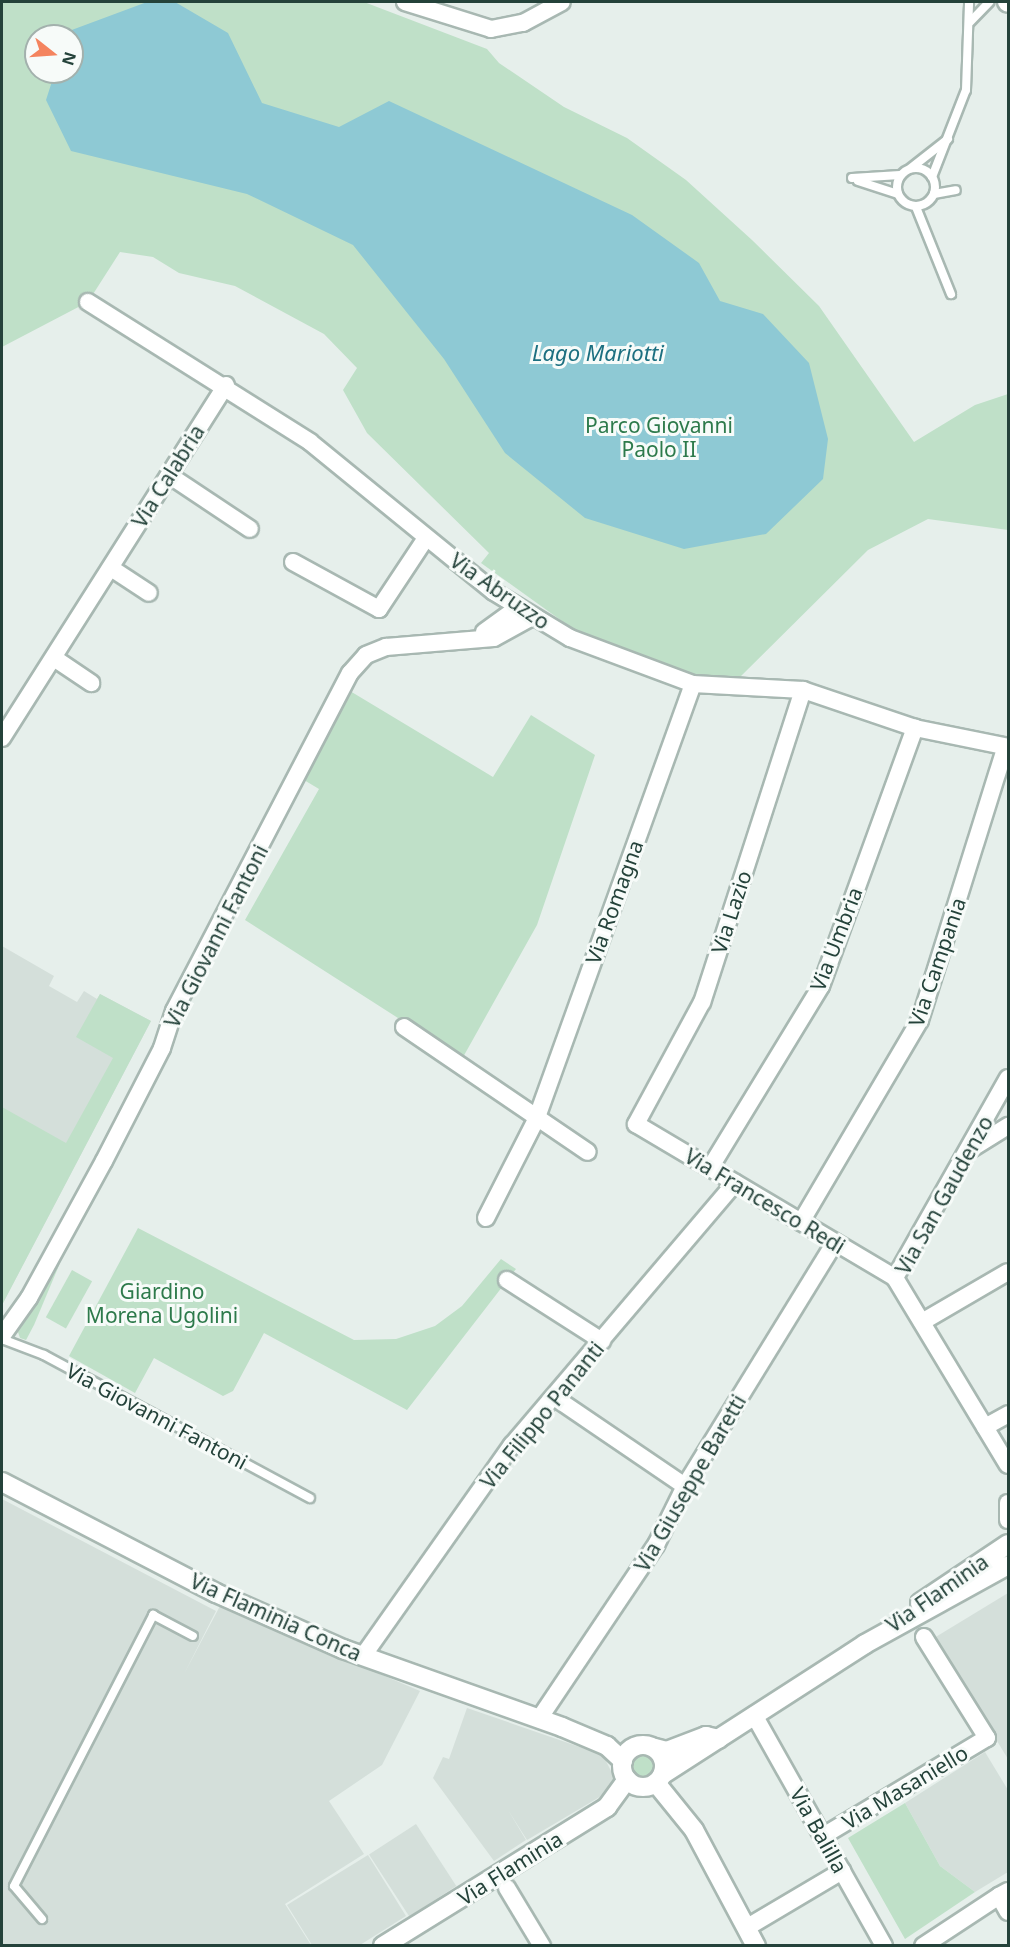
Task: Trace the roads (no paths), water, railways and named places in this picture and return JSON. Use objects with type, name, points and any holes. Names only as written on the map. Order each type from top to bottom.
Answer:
[{"type":"street","points":[[405,2],[491,29],[523,23],[562,2]]},
{"type":"street","name":"Via Abruzzo","points":[[88,302],[226,385],[310,442],[426,538],[517,608],[619,661],[693,684],[803,690],[915,728],[1006,750]]},
{"type":"street","name":"Via Calabria","points":[[2,738],[226,385]]},
{"type":"street","points":[[169,475],[250,529]]},
{"type":"street","points":[[293,562],[379,609],[426,538]]},
{"type":"street","points":[[111,568],[149,593]]},
{"type":"street","name":"Via Giovanni Fantoni","points":[[465,641],[497,626],[517,608]]},
{"type":"street","name":"Via Giovanni Fantoni","points":[[2,1338],[29,1299],[104,1161],[162,1048],[174,1011],[350,673],[366,655],[386,647],[494,638],[532,617]]},
{"type":"street","points":[[54,658],[91,683]]},
{"type":"street","name":"Via Romagna","points":[[486,1218],[536,1120],[693,684]]},
{"type":"street","name":"Via Lazio","points":[[636,1124],[702,1002],[803,690]]},
{"type":"street","name":"Via Umbria","points":[[710,1168],[821,986],[915,728]]},
{"type":"street","name":"Via Campania","points":[[801,1222],[920,1020],[1006,750]]},
{"type":"street","points":[[404,1027],[536,1120],[588,1152]]},
{"type":"street","name":"Via San Gaudenzo","points":[[1008,1078],[895,1278],[1008,1465]]},
{"type":"street","name":"Via Francesco Redi","points":[[636,1124],[895,1278]]},
{"type":"street","points":[[969,1150],[1008,1126]]},
{"type":"street","name":"Via Filippo Pananti","points":[[363,1656],[512,1445],[735,1183]]},
{"type":"street","name":"Via Giuseppe Baretti","points":[[539,1719],[656,1545],[685,1486],[835,1242]]},
{"type":"street","points":[[922,1322],[1008,1272]]},
{"type":"street","points":[[507,1280],[602,1341]]},
{"type":"street","points":[[554,1397],[685,1486]]},
{"type":"street","points":[[986,1427],[1008,1414]]},
{"type":"street","name":"Via Flaminia Conca","points":[[2,1482],[216,1593],[363,1656],[562,1727],[607,1746],[623,1761]]},
{"type":"street","points":[[1008,1503],[1008,1520]]},
{"type":"street","name":"Via Flaminia","points":[[659,1779],[865,1644],[1008,1544]]},
{"type":"street","name":"Via Flaminia","points":[[865,1644],[1008,1565]]},
{"type":"street","name":"Via Masaniello","points":[[823,1836],[987,1738],[924,1637]]},
{"type":"street","name":"Via Balilla","points":[[754,1715],[884,1946]]},
{"type":"street","name":"Via Flaminia Conca","points":[[562,1727],[652,1747]]},
{"type":"street","name":"Via Flaminia","points":[[652,1747],[667,1751],[706,1736],[719,1738]]},
{"type":"street","points":[[659,1779],[641,1787],[627,1779],[623,1761],[630,1750],[652,1747],[662,1757],[659,1779],[694,1830],[756,1946]]},
{"type":"street","name":"Via Flaminia","points":[[383,1946],[607,1807],[627,1779]]},
{"type":"street","points":[[746,1928],[842,1871]]},
{"type":"street","points":[[507,1888],[542,1946]]},
{"type":"street","points":[[923,1946],[1004,1893],[1008,1912]]},
{"type":"lane","points":[[916,207],[934,186],[966,90],[969,2]]},
{"type":"lane","points":[[970,22],[989,2]]},
{"type":"lane","points":[[948,139],[900,175],[852,178],[898,194],[916,207],[951,294]]},
{"type":"lane","points":[[910,169],[934,186]]},
{"type":"lane","points":[[898,194],[900,175]]},
{"type":"lane","name":"Via Giovanni Fantoni","points":[[2,1338],[44,1355],[310,1498]]},
{"type":"lane","points":[[42,1919],[14,1886],[153,1615],[193,1636]]},
{"type":"water","name":"Lago Mariotti","points":[[147,2],[175,2],[228,33],[262,103],[339,127],[389,101],[632,215],[699,263],[720,301],[763,314],[809,363],[828,439],[823,479],[766,534],[684,549],[585,518],[505,453],[444,359],[353,245],[247,194],[71,151],[46,100],[51,84],[84,84],[84,25]]},
{"type":"park label","name":"Parco Giovanni Paolo II","points":[[659,437]]},
{"type":"park label","name":"Giardino Morena Ugolini","points":[[162,1303]]}]
